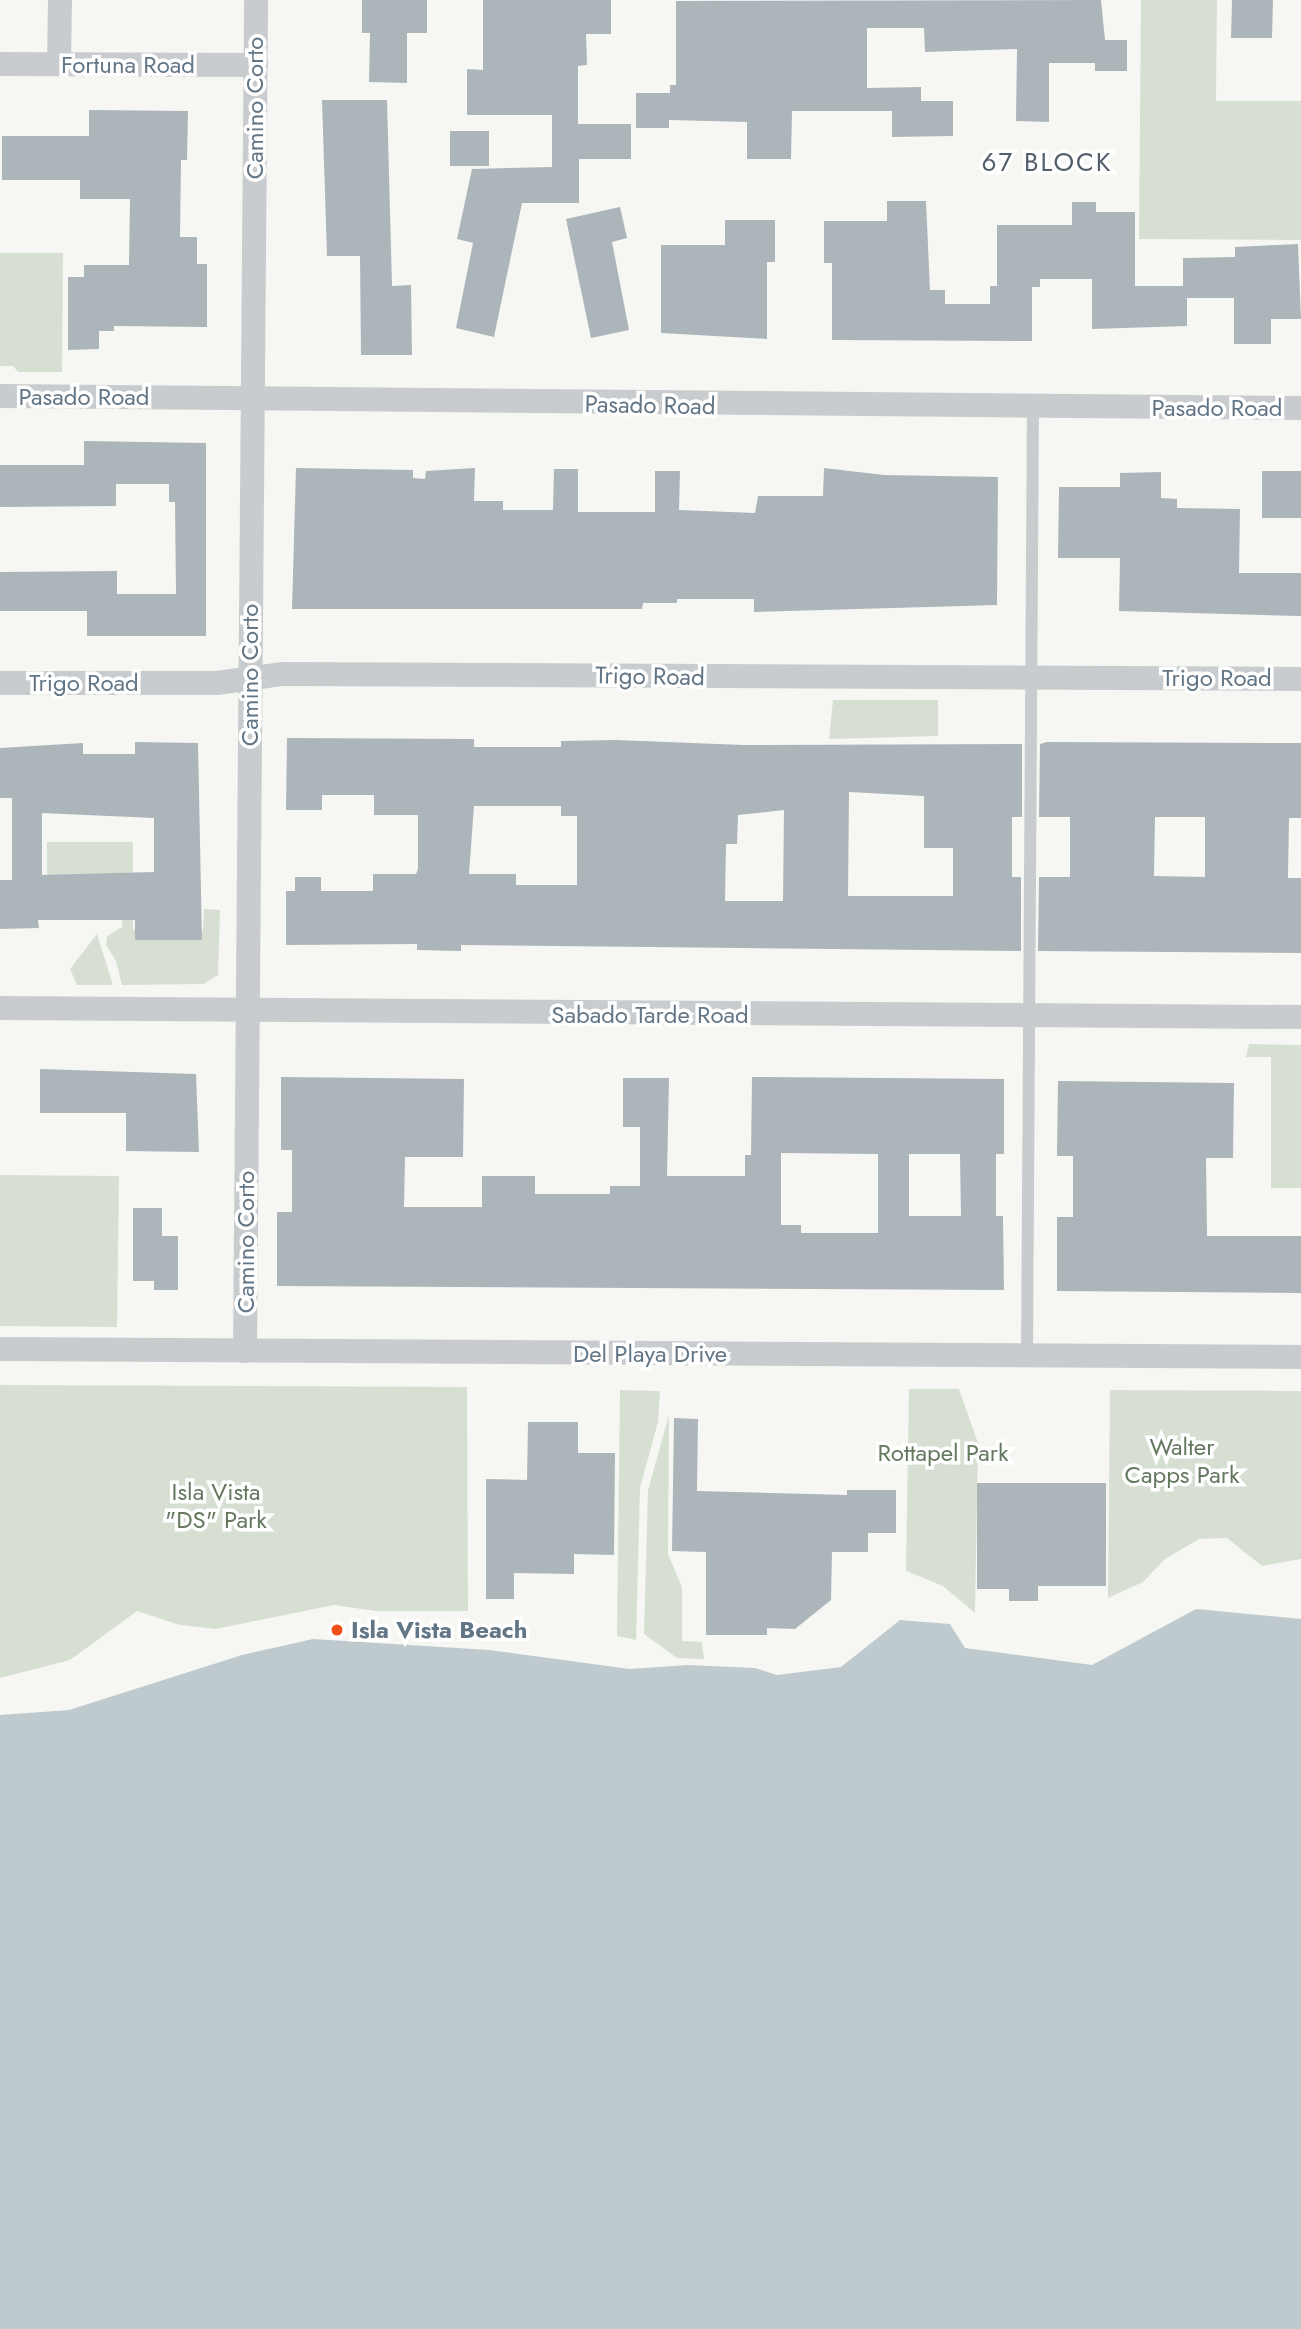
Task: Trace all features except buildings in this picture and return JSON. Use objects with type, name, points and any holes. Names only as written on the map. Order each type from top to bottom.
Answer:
[{"type":"street","points":[[59,64],[60,0]]},
{"type":"street","name":"Camino Corto","points":[[245,1350],[250,400],[256,0]]},
{"type":"street","name":"Fortuna Road","points":[[0,64],[256,65]]},
{"type":"street","name":"Pasado Road","points":[[0,396],[1033,408],[1301,408]]},
{"type":"street","name":"Trigo Road","points":[[0,682],[216,682],[250,678],[365,674],[1301,679]]},
{"type":"street","name":"Sabado Tarde Road","points":[[0,1009],[1301,1017]]},
{"type":"street","name":"Del Playa Drive","points":[[0,1349],[1301,1357]]},
{"type":"lane","points":[[1027,1356],[1033,408]]},
{"type":"green space","points":[[1141,0],[1217,0],[1216,101],[1301,101],[1301,240],[1139,239]]},
{"type":"green space","points":[[0,253],[63,253],[62,372],[18,372],[13,366],[0,366]]},
{"type":"green space","points":[[833,700],[938,700],[938,736],[829,739]]},
{"type":"green space","points":[[47,842],[133,842],[133,930],[203,931],[204,909],[220,910],[218,975],[203,984],[122,985],[116,961],[106,945],[107,936],[122,927],[122,876],[47,876]]},
{"type":"green space","points":[[97,934],[113,985],[77,985],[70,969]]},
{"type":"green space","points":[[1249,1044],[1301,1045],[1301,1188],[1271,1188],[1271,1057],[1246,1057]]},
{"type":"green space","points":[[0,1175],[119,1176],[117,1327],[0,1326]]},
{"type":"green space","name":"Isla Vista \"DS\" Park","points":[[0,1385],[467,1387],[468,1611],[376,1611],[334,1605],[216,1629],[180,1625],[137,1611],[70,1660],[0,1678]]},
{"type":"green space","name":"Rottapel Park","points":[[909,1389],[959,1389],[978,1443],[975,1613],[943,1586],[906,1571]]},
{"type":"green space","points":[[620,1390],[660,1391],[658,1422],[640,1488],[636,1640],[617,1636]]},
{"type":"green space","name":"Walter Capps Park","points":[[1110,1390],[1301,1391],[1301,1559],[1262,1566],[1227,1538],[1199,1539],[1165,1559],[1143,1582],[1108,1598]]},
{"type":"green space","points":[[669,1415],[668,1554],[682,1587],[682,1641],[702,1642],[704,1659],[677,1658],[644,1634],[648,1490]]},
{"type":"shaded area","points":[[1196,1609],[1301,1619],[1301,2329],[0,2329],[0,1715],[69,1710],[242,1655],[313,1639],[489,1650],[630,1669],[688,1665],[755,1668],[777,1675],[841,1667],[900,1620],[950,1624],[965,1648],[1092,1665]]},
{"type":"place","name":"Isla Vista Beach","points":[[337,1630]]},
{"type":"district","name":"67 BLOCK","points":[[1047,163]]}]
